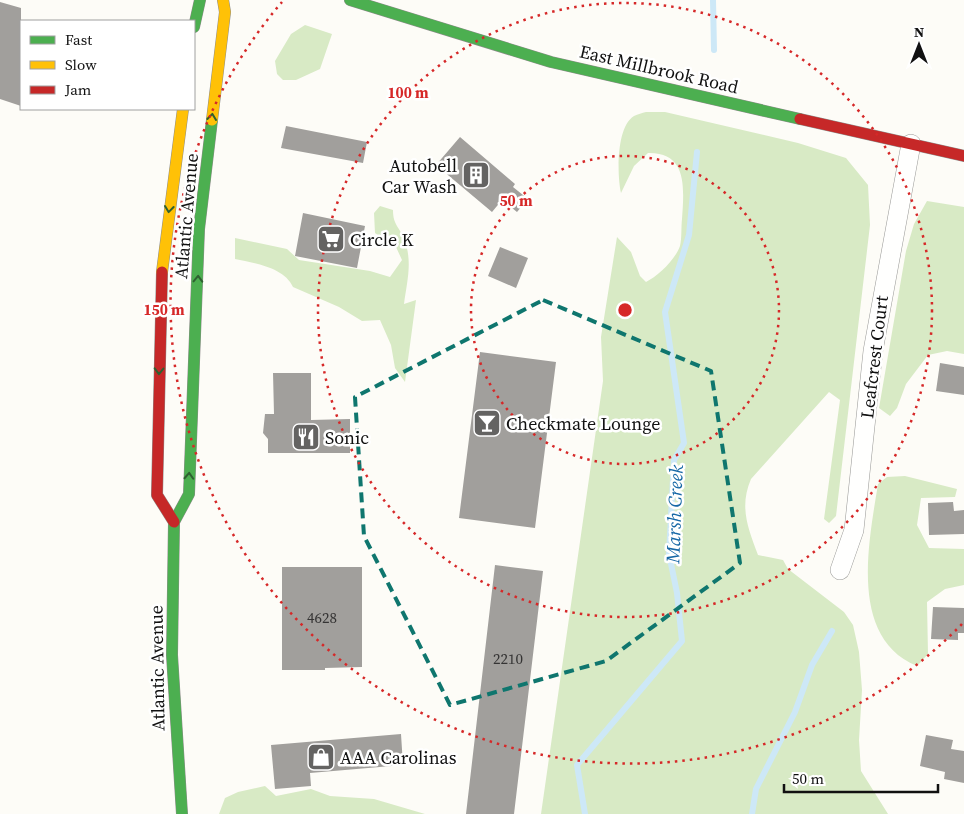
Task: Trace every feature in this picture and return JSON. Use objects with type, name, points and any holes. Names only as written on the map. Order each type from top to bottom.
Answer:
[{"type":"main road","points":[[195,22],[200,0]]},
{"type":"main road","name":"Atlantic Avenue","points":[[182,814],[172,656],[174,522],[188,494],[195,384],[199,229],[225,12],[223,0]]},
{"type":"main road","name":"East Millbrook Road","points":[[350,0],[551,62],[964,156]]},
{"type":"main road","name":"Atlantic Avenue","points":[[174,522],[157,495],[159,360],[162,267],[183,110]]},
{"type":"street","name":"Leafcrest Court","points":[[840,570],[854,530],[873,351],[911,144]]},
{"type":"highlighted area","points":[[543,300],[711,371],[740,563],[606,661],[450,705],[364,536],[355,397]]},
{"type":"green space","points":[[305,25],[332,34],[320,69],[296,80],[283,80],[277,74],[275,61],[291,34]]},
{"type":"green space","points":[[646,112],[665,112],[798,143],[846,158],[868,185],[870,225],[836,516],[829,523],[824,519],[840,400],[829,392],[751,479],[747,489],[745,508],[748,526],[758,555],[783,560],[788,569],[844,612],[853,625],[859,652],[862,690],[859,740],[861,771],[888,814],[541,814],[603,381],[601,337],[617,237],[631,252],[640,276],[646,282],[661,272],[670,262],[681,243],[683,185],[677,166],[670,159],[661,154],[648,153],[634,166],[621,193],[619,152],[624,130],[634,116]]},
{"type":"green space","points":[[927,201],[964,207],[964,354],[947,351],[928,355],[906,384],[897,408],[890,416],[879,408],[906,251],[914,224]]},
{"type":"green space","points":[[380,206],[393,210],[395,222],[407,247],[409,263],[404,304],[416,300],[405,382],[395,368],[391,345],[380,320],[362,321],[339,307],[293,287],[289,280],[276,270],[235,259],[235,238],[287,249],[299,260],[370,271],[390,277],[402,260],[396,247],[375,233],[374,213]]},
{"type":"green space","points":[[905,476],[957,489],[955,497],[921,498],[917,525],[929,548],[964,549],[964,585],[945,589],[927,602],[928,654],[917,666],[895,652],[881,634],[872,611],[868,586],[868,559],[878,484],[887,477]]},
{"type":"green space","points":[[265,786],[276,796],[311,789],[330,796],[374,799],[425,814],[219,814],[225,798],[238,792]]},
{"type":"building","points":[[0,2],[21,8],[20,106],[0,99]]},
{"type":"building","points":[[286,126],[367,142],[363,163],[281,148]]},
{"type":"building","name":"Autobell Car Wash","points":[[460,137],[515,184],[513,187],[528,199],[517,212],[502,200],[492,212],[436,165]]},
{"type":"building","points":[[303,213],[365,226],[357,268],[295,256]]},
{"type":"building","points":[[500,247],[528,258],[516,288],[488,276]]},
{"type":"building","points":[[480,352],[556,362],[535,528],[459,518]]},
{"type":"building","points":[[940,363],[964,367],[964,395],[936,391]]},
{"type":"building","points":[[273,373],[311,373],[311,420],[350,419],[350,453],[268,453],[268,439],[263,433],[265,414],[274,414]]},
{"type":"building","points":[[953,502],[954,511],[964,510],[964,534],[929,535],[928,503]]},
{"type":"building","points":[[495,565],[543,571],[514,814],[466,814]]},
{"type":"building","points":[[282,567],[362,567],[362,667],[325,668],[325,670],[282,670]]},
{"type":"building","points":[[933,607],[964,608],[964,633],[958,633],[958,640],[931,639]]},
{"type":"building","points":[[401,734],[403,765],[310,773],[311,786],[275,789],[271,745]]},
{"type":"building","points":[[926,735],[953,740],[951,749],[964,751],[964,783],[944,779],[945,772],[920,766]]},
{"type":"waterway","name":"Marsh Creek","points":[[713,0],[714,50]]},
{"type":"waterway","name":"Marsh Creek","points":[[585,814],[577,765],[682,641],[677,593],[669,554],[674,460],[684,443],[665,312],[689,235],[697,152]]},
{"type":"waterway","points":[[752,814],[756,789],[795,712],[812,665],[832,631]]},
{"type":"traffic: fast","points":[[195,22],[200,0]]},
{"type":"traffic: fast","points":[[350,0],[551,62],[800,119]]},
{"type":"traffic: fast","points":[[182,814],[172,655],[174,522],[189,494],[199,229],[212,120]]},
{"type":"traffic: slow","points":[[212,120],[225,12],[223,0]]},
{"type":"traffic: slow","points":[[162,272],[183,110]]},
{"type":"traffic: jam","points":[[800,119],[964,156]]},
{"type":"traffic: jam","points":[[162,272],[157,495],[174,522]]},
{"type":"place","name":"Autobell Car Wash","points":[[476,175]]},
{"type":"place","name":"Circle K","points":[[331,239]]},
{"type":"place","name":"Checkmate Lounge","points":[[487,423]]},
{"type":"place","name":"Sonic","points":[[306,437]]},
{"type":"place","name":"AAA Carolinas","points":[[321,757]]}]
